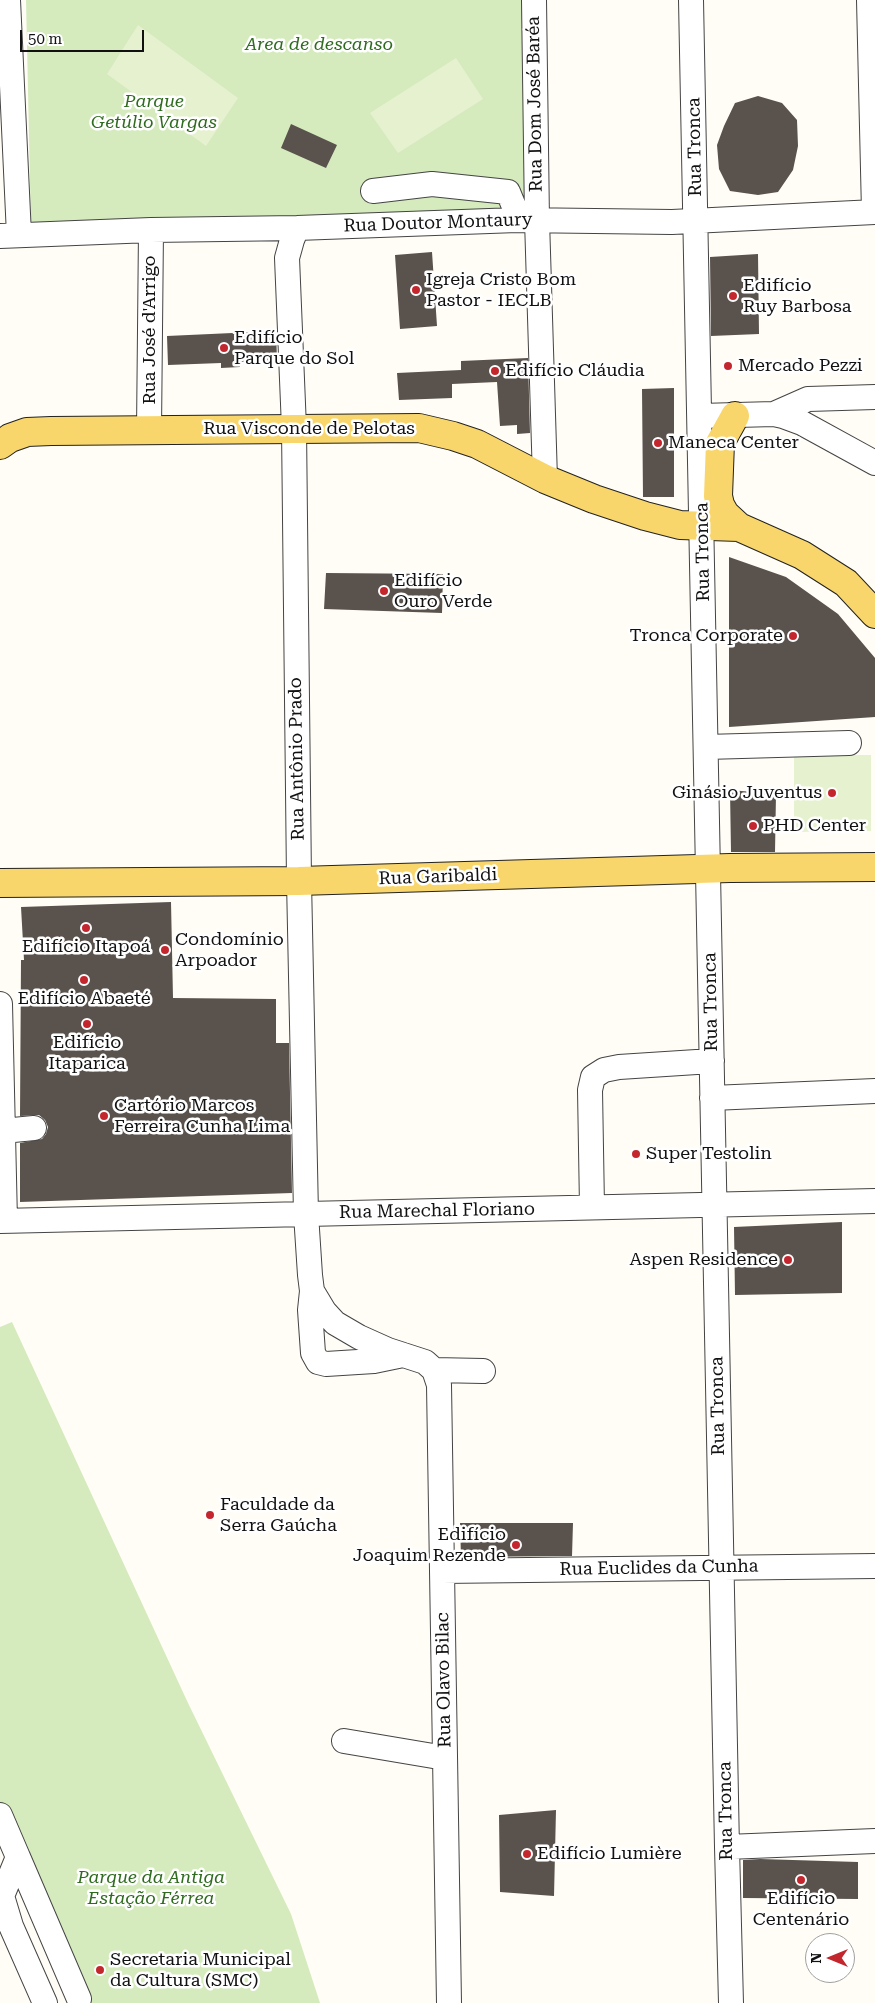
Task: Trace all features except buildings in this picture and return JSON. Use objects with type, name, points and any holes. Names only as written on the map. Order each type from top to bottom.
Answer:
[{"type":"main road","points":[[735,416],[720,443],[718,496],[725,514],[739,527]]},
{"type":"main road","name":"Rua Visconde de Pelotas","points":[[0,445],[10,438],[27,432],[419,428],[477,444],[545,479],[594,499],[645,516],[680,525],[739,527],[802,555],[846,583],[875,614]]},
{"type":"main road","name":"Rua Garibaldi","points":[[0,883],[299,881],[708,869],[875,868]]},
{"type":"street","points":[[8,0],[5,63],[10,235]]},
{"type":"street","name":"Rua Dom José Baréa","points":[[534,0],[527,220],[545,479]]},
{"type":"street","name":"Rua Tronca","points":[[691,0],[731,2003]]},
{"type":"street","points":[[869,0],[874,212]]},
{"type":"street","points":[[373,191],[432,184],[508,192],[515,210],[527,220]]},
{"type":"street","name":"Rua Doutor Montaury","points":[[10,235],[527,220],[672,222],[874,212]]},
{"type":"street","name":"Rua Antônio Prado","points":[[297,228],[287,258],[294,428],[299,881],[306,1214],[312,1291],[310,1310],[313,1353],[318,1362],[326,1364],[374,1361],[421,1362]]},
{"type":"street","name":"Rua José d'Arrigo","points":[[149,430],[151,230]]},
{"type":"street","points":[[774,414],[808,399],[875,397]]},
{"type":"street","points":[[700,416],[774,414],[798,421],[875,463]]},
{"type":"street","points":[[706,747],[849,743]]},
{"type":"street","points":[[0,1004],[2,1221]]},
{"type":"street","points":[[592,1207],[590,1090],[593,1077],[604,1070],[619,1067],[712,1061]]},
{"type":"street","points":[[712,1098],[875,1091]]},
{"type":"street","points":[[2,1126],[34,1128]]},
{"type":"street","name":"Rua Marechal Floriano","points":[[2,1221],[875,1201]]},
{"type":"street","name":"Rua Antônio Prado","points":[[312,1291],[324,1311],[335,1323],[359,1336],[421,1362]]},
{"type":"street","points":[[421,1362],[483,1371]]},
{"type":"street","name":"Rua Olavo Bilac","points":[[421,1362],[438,1385],[448,2003]]},
{"type":"street","name":"Rua Euclides da Cunha","points":[[442,1571],[875,1566]]},
{"type":"street","points":[[344,1742],[445,1758]]},
{"type":"street","points":[[0,1815],[79,1999]]},
{"type":"street","points":[[727,1847],[875,1841]]},
{"type":"street","points":[[18,1857],[1,1896],[11,1926],[45,2003]]},
{"type":"green space","name":"Parque Getúlio Vargas","points":[[26,0],[522,0],[526,220],[31,227]]},
{"type":"green space","points":[[138,25],[238,98],[206,146],[107,74]]},
{"type":"green space","points":[[456,58],[483,99],[398,153],[370,113]]},
{"type":"green space","name":"Ginásio Juventus","points":[[794,755],[871,755],[871,831],[794,832]]},
{"type":"green space","name":"Parque da Antiga Estação Férrea","points":[[12,1322],[188,1703],[291,1914],[320,2003],[71,2003],[0,1802],[0,1327]]},
{"type":"place","name":"Igreja Cristo Bom Pastor - IECLB","points":[[416,290]]},
{"type":"place","name":"Edifício Ruy Barbosa","points":[[733,296]]},
{"type":"place","name":"Edifício Parque do Sol","points":[[224,348]]},
{"type":"place","name":"Mercado Pezzi","points":[[728,366]]},
{"type":"place","name":"Edifício Cláudia","points":[[495,371]]},
{"type":"place","name":"Maneca Center","points":[[658,443]]},
{"type":"place","name":"Edifício Ouro Verde","points":[[384,591]]},
{"type":"place","name":"Tronca Corporate","points":[[793,636]]},
{"type":"place","name":"Ginásio Juventus","points":[[832,793]]},
{"type":"place","name":"PHD Center","points":[[753,826]]},
{"type":"place","name":"Edifício Itapoá","points":[[86,928]]},
{"type":"place","name":"Condomínio Arpoador","points":[[165,950]]},
{"type":"place","name":"Edifício Abaeté","points":[[84,980]]},
{"type":"place","name":"Edifício Itaparica","points":[[87,1024]]},
{"type":"place","name":"Cartório Marcos Ferreira Cunha Lima","points":[[104,1116]]},
{"type":"place","name":"Super Testolin","points":[[636,1154]]},
{"type":"place","name":"Aspen Residence","points":[[788,1260]]},
{"type":"place","name":"Faculdade da Serra Gaúcha","points":[[210,1515]]},
{"type":"place","name":"Edifício Joaquim Rezende","points":[[516,1545]]},
{"type":"place","name":"Edifício Lumière","points":[[527,1854]]},
{"type":"place","name":"Edifício Centenário","points":[[801,1880]]},
{"type":"place","name":"Secretaria Municipal da Cultura (SMC)","points":[[100,1970]]},
{"type":"park label","name":"Area de descanso","points":[[319,45]]}]
